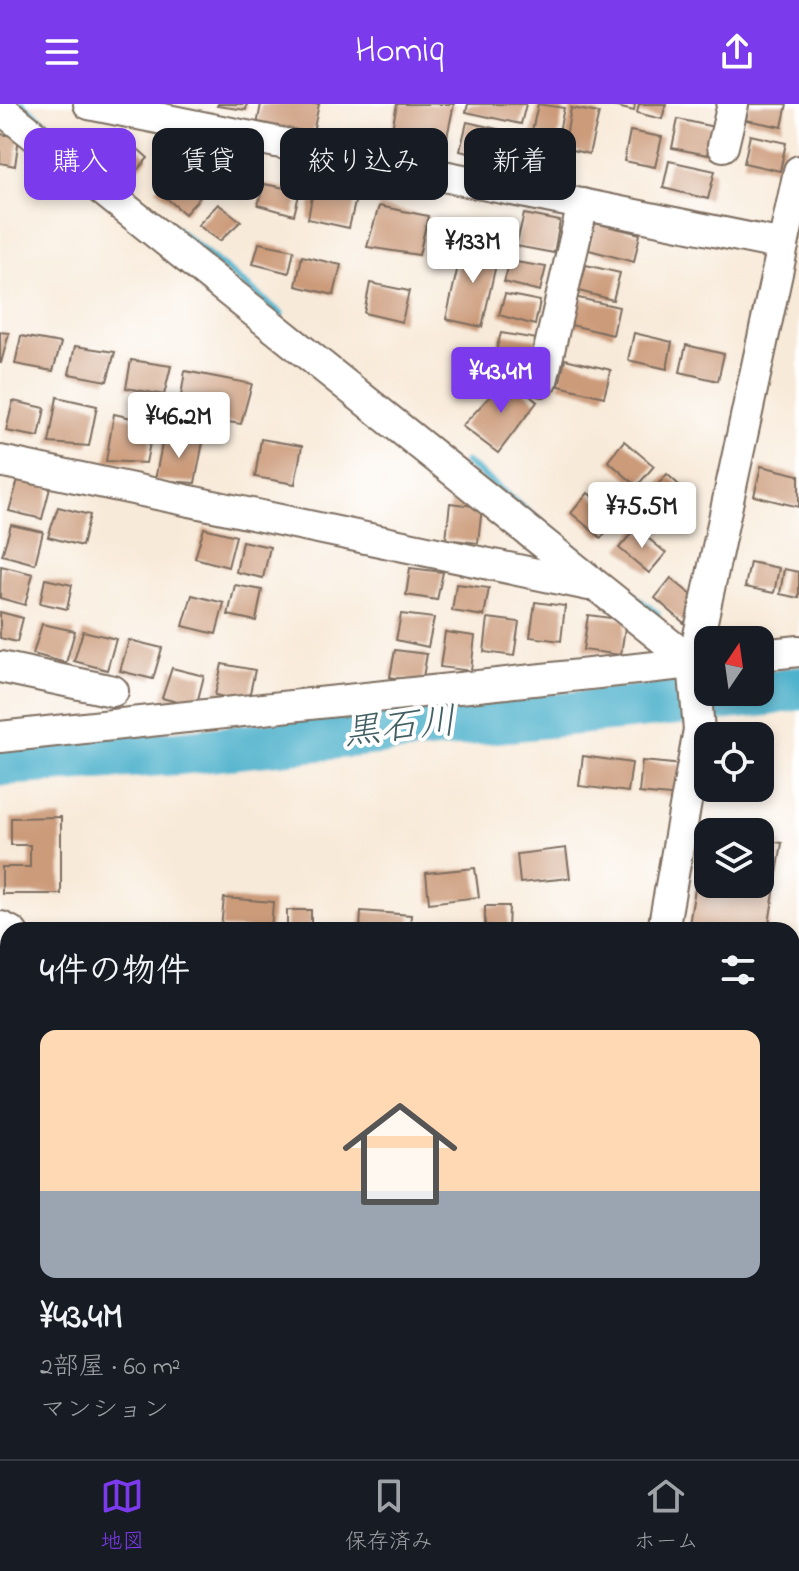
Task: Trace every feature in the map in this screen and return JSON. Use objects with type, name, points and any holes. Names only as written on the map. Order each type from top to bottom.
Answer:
[{"type":"street","points":[[89,104],[783,245]]},
{"type":"street","points":[[723,146],[733,104]]},
{"type":"street","points":[[0,108],[597,586],[694,658]]},
{"type":"street","points":[[707,626],[783,245],[795,209],[799,171]]},
{"type":"street","points":[[542,381],[583,204]]},
{"type":"street","points":[[0,463],[597,586]]},
{"type":"street","points":[[774,654],[799,651]]},
{"type":"street","points":[[0,737],[694,663]]},
{"type":"street","points":[[0,667],[113,691]]},
{"type":"street","points":[[664,922],[699,730],[699,706]]},
{"type":"building","points":[[218,104],[247,104],[246,110]]},
{"type":"building","points":[[261,104],[319,104],[314,128],[280,128],[280,136],[257,128]]},
{"type":"building","points":[[397,104],[454,104],[448,132],[448,128],[392,128]]},
{"type":"building","points":[[468,104],[526,104],[521,124],[466,112]]},
{"type":"building","points":[[538,104],[564,108],[560,128],[533,128]]},
{"type":"building","points":[[604,104],[635,104],[634,111]]},
{"type":"building","points":[[639,104],[666,104],[662,119],[637,113]]},
{"type":"building","points":[[749,104],[787,104],[782,127],[746,120]]},
{"type":"building","points":[[571,108],[599,113],[589,154],[576,151],[576,128],[568,128]]},
{"type":"building","points":[[678,119],[714,127],[708,155],[672,148]]},
{"type":"building","points":[[467,122],[493,128],[466,128]]},
{"type":"building","points":[[630,131],[662,137],[655,167],[624,161]]},
{"type":"building","points":[[0,134],[19,137],[15,166],[0,163]]},
{"type":"building","points":[[750,135],[786,143],[780,171],[744,163]]},
{"type":"building","points":[[136,147],[148,158],[136,171]]},
{"type":"building","points":[[669,161],[715,171],[708,199],[663,188]]},
{"type":"building","points":[[264,184],[280,187],[280,200],[298,200],[294,215],[258,205],[259,200],[264,200]]},
{"type":"building","points":[[169,200],[198,200],[185,214]]},
{"type":"building","points":[[311,200],[356,200],[349,228],[308,219]]},
{"type":"building","points":[[218,204],[241,221],[220,241],[198,225]]},
{"type":"building","points":[[379,206],[428,216],[419,255],[367,247]]},
{"type":"building","points":[[524,214],[560,221],[554,253],[516,246]]},
{"type":"building","points":[[595,223],[640,234],[634,262],[589,250]]},
{"type":"building","points":[[259,243],[294,250],[289,273],[253,264]]},
{"type":"building","points":[[463,244],[499,251],[482,327],[446,319]]},
{"type":"building","points":[[302,256],[341,265],[334,295],[296,286]]},
{"type":"building","points":[[510,261],[546,267],[540,291],[504,282]]},
{"type":"building","points":[[586,265],[620,273],[613,300],[579,291]]},
{"type":"building","points":[[370,283],[409,291],[402,322],[364,313]]},
{"type":"building","points":[[505,294],[540,301],[535,325],[499,315]]},
{"type":"building","points":[[574,297],[619,307],[613,335],[567,324]]},
{"type":"building","points":[[0,332],[9,333],[1,363],[0,363]]},
{"type":"building","points":[[501,333],[537,339],[531,363],[495,354]]},
{"type":"building","points":[[634,333],[672,342],[667,369],[628,360]]},
{"type":"building","points":[[21,336],[61,343],[53,371],[15,364]]},
{"type":"building","points":[[686,345],[724,354],[718,381],[680,372]]},
{"type":"building","points":[[75,346],[115,352],[107,381],[69,374]]},
{"type":"building","points":[[565,359],[611,370],[604,397],[559,386]]},
{"type":"building","points":[[131,360],[171,366],[164,395],[126,388]]},
{"type":"building","points":[[185,371],[252,384],[241,424],[178,415]]},
{"type":"building","points":[[508,377],[537,402],[498,453],[462,426]]},
{"type":"building","points":[[57,397],[97,406],[89,446],[49,443]]},
{"type":"building","points":[[13,401],[45,408],[39,437],[6,431]]},
{"type":"building","points":[[114,414],[154,423],[146,463],[106,461]]},
{"type":"building","points":[[164,434],[203,442],[195,483],[155,480]]},
{"type":"building","points":[[261,439],[302,446],[295,484],[255,477]]},
{"type":"building","points":[[624,441],[654,466],[637,486],[608,461]]},
{"type":"building","points":[[761,466],[799,475],[799,507],[754,496]]},
{"type":"building","points":[[667,474],[691,496],[673,515],[650,494]]},
{"type":"building","points":[[18,480],[50,488],[42,519],[9,511]]},
{"type":"building","points":[[588,493],[618,518],[601,538],[571,513]]},
{"type":"building","points":[[450,503],[482,507],[478,543],[446,539]]},
{"type":"building","points":[[58,507],[90,515],[82,546],[48,537]]},
{"type":"building","points":[[11,525],[43,532],[35,564],[2,555]]},
{"type":"building","points":[[204,528],[236,536],[228,567],[195,558]]},
{"type":"building","points":[[636,528],[666,553],[649,573],[619,548]]},
{"type":"building","points":[[242,541],[270,547],[263,578],[236,572]]},
{"type":"building","points":[[750,562],[779,568],[774,593],[745,587]]},
{"type":"building","points":[[1,566],[33,574],[25,605],[0,598]]},
{"type":"building","points":[[410,568],[443,572],[437,600],[406,595]]},
{"type":"building","points":[[784,569],[799,572],[799,598],[780,594]]},
{"type":"building","points":[[671,578],[701,603],[684,623],[655,598]]},
{"type":"building","points":[[45,579],[72,585],[67,609],[40,603]]},
{"type":"building","points":[[456,584],[489,588],[484,616],[452,611]]},
{"type":"building","points":[[235,585],[262,590],[256,621],[228,615]]},
{"type":"building","points":[[192,595],[224,603],[216,634],[183,626]]},
{"type":"building","points":[[535,602],[565,606],[561,641],[530,637]]},
{"type":"building","points":[[0,612],[23,618],[17,642],[0,638]]},
{"type":"building","points":[[401,614],[434,618],[428,647],[396,640]]},
{"type":"building","points":[[588,615],[626,620],[621,655],[583,650]]},
{"type":"building","points":[[488,618],[519,622],[514,656],[484,652]]},
{"type":"building","points":[[42,624],[75,631],[66,663],[33,654]]},
{"type":"building","points":[[83,631],[116,639],[107,670],[74,661]]},
{"type":"building","points":[[445,632],[475,636],[471,671],[440,667]]},
{"type":"building","points":[[129,640],[162,648],[153,679],[120,671]]},
{"type":"building","points":[[395,650],[427,654],[422,683],[390,677]]},
{"type":"building","points":[[222,664],[255,670],[248,702],[215,695]]},
{"type":"building","points":[[172,668],[204,676],[196,707],[162,698]]},
{"type":"building","points":[[583,756],[632,763],[628,792],[579,786]]},
{"type":"building","points":[[642,761],[683,765],[680,797],[639,793]]},
{"type":"building","points":[[61,817],[61,894],[2,894],[2,867],[30,867],[30,845],[11,845],[11,818]]},
{"type":"building","points":[[774,842],[782,843],[774,893]]},
{"type":"building","points":[[566,848],[570,878],[520,883],[517,854]]},
{"type":"building","points":[[475,868],[479,897],[429,903],[426,873]]},
{"type":"building","points":[[694,895],[694,898],[773,898],[769,922],[689,922]]},
{"type":"building","points":[[224,898],[273,902],[272,922],[222,922]]},
{"type":"building","points":[[485,906],[509,906],[508,922],[485,922]]},
{"type":"building","points":[[287,910],[311,910],[311,922],[287,922]]},
{"type":"building","points":[[361,911],[411,915],[411,922],[360,922]]},
{"type":"waterway","points":[[22,104],[281,314]]},
{"type":"waterway","points":[[466,462],[657,614]]},
{"type":"waterway","name":"黒石川","points":[[0,764],[178,753],[766,694],[799,688]]}]
